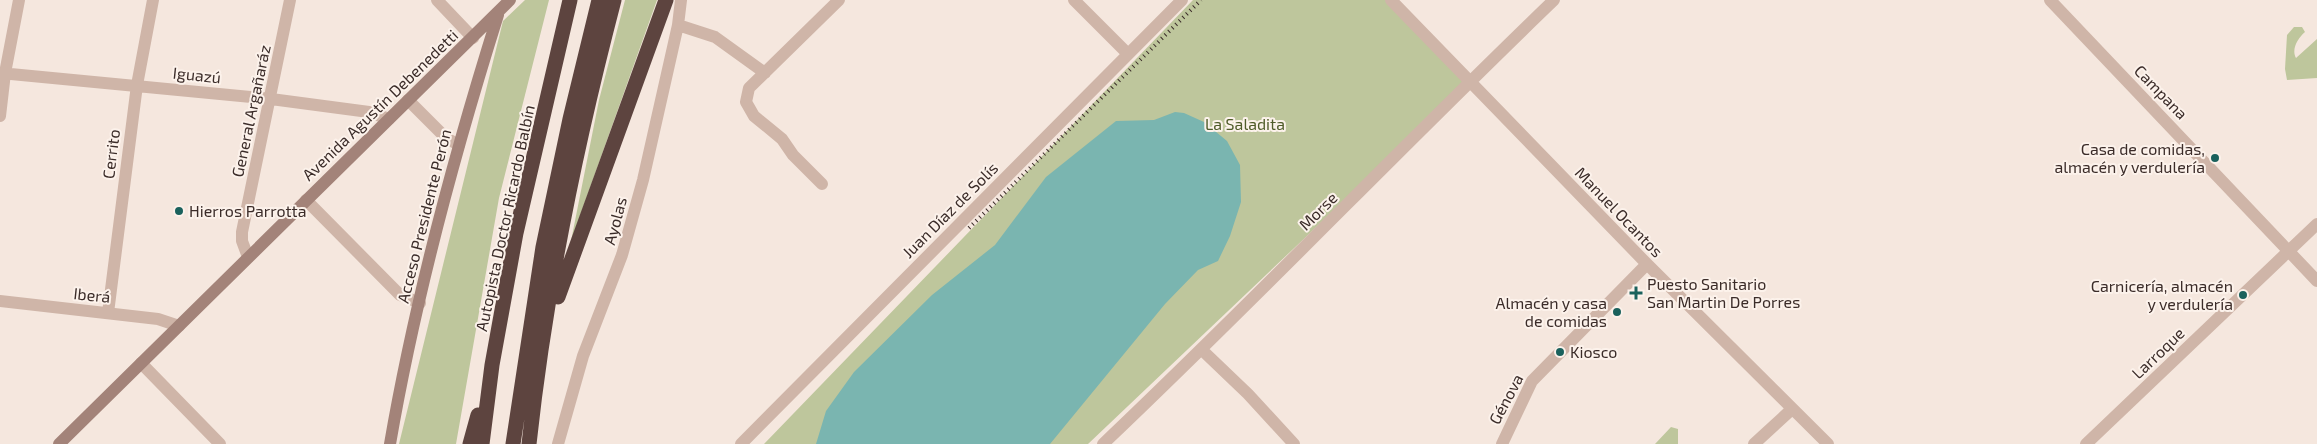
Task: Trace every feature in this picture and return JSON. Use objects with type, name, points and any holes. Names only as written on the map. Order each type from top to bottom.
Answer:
[{"type":"highway","name":"Autopista Doctor Ricardo Balbín","points":[[482,444],[492,365],[516,232],[570,0]]},
{"type":"highway","points":[[529,444],[549,304],[599,0]]},
{"type":"highway","points":[[513,444],[543,247],[588,75],[614,0]]},
{"type":"highway","points":[[538,376],[570,261],[666,0]]},
{"type":"highway","points":[[470,444],[492,365]]},
{"type":"main road","name":"Avenida Agustín Debenedetti","points":[[59,444],[473,38],[500,6],[510,0]]},
{"type":"main road","name":"Acceso Presidente Perón","points":[[389,442],[420,303],[459,145],[500,6]]},
{"type":"street","points":[[0,116],[2,73],[19,0]]},
{"type":"street","name":"Cerrito","points":[[108,313],[137,84],[153,0]]},
{"type":"street","name":"General Argañaráz","points":[[248,257],[242,240],[242,232],[290,0]]},
{"type":"street","points":[[437,0],[473,38]]},
{"type":"street","name":"Ayolas","points":[[558,444],[583,356],[622,255],[643,180],[678,25],[681,0]]},
{"type":"street","points":[[822,184],[793,155],[782,139],[754,116],[749,109],[746,95],[749,88],[839,0]]},
{"type":"street","points":[[1074,0],[1128,54]]},
{"type":"street","name":"Juan Díaz de Solís","points":[[741,444],[1182,0]]},
{"type":"street","name":"Manuel Ocantos","points":[[1391,0],[1647,264],[1828,444]]},
{"type":"street","name":"Morse","points":[[1103,444],[1202,350],[1469,82],[1554,0]]},
{"type":"street","name":"Campana","points":[[2050,0],[2317,281]]},
{"type":"street","points":[[678,25],[715,37],[764,73]]},
{"type":"street","name":"Iguazú","points":[[2,73],[137,84],[270,99],[370,112],[389,119]]},
{"type":"street","points":[[408,100],[446,138],[459,145]]},
{"type":"street","points":[[306,200],[400,295],[420,303]]},
{"type":"street","name":"Larroque","points":[[2086,444],[2317,224]]},
{"type":"street","name":"Génova","points":[[1502,444],[1532,381],[1647,264]]},
{"type":"street","name":"Iberá","points":[[0,301],[158,319],[179,326]]},
{"type":"street","points":[[1202,350],[1248,394],[1294,444]]},
{"type":"street","points":[[141,363],[220,444]]},
{"type":"street","points":[[1754,444],[1792,409]]},
{"type":"green space","points":[[525,0],[549,0],[499,198],[456,444],[399,444],[503,21]]},
{"type":"green space","points":[[625,0],[657,0],[571,241],[599,100]]},
{"type":"green space","name":"La Saladita","points":[[1193,0],[1391,0],[1469,82],[1088,444],[764,444]]},
{"type":"green space","points":[[2294,27],[2302,27],[2305,32],[2296,44],[2294,51],[2296,58],[2317,39],[2317,78],[2287,80],[2285,69],[2287,35]]},
{"type":"green space","points":[[1671,427],[1678,429],[1678,444],[1655,444]]},
{"type":"water","points":[[1175,112],[1184,113],[1204,122],[1227,141],[1240,165],[1241,202],[1230,236],[1218,261],[1198,270],[1165,304],[1050,444],[816,444],[826,411],[854,372],[932,295],[995,245],[1046,177],[1116,121],[1154,120]]},
{"type":"railway","points":[[969,228],[1201,0]]},
{"type":"place","name":"Casa de comidas, almacén y verdulería","points":[[2215,158]]},
{"type":"place","name":"Hierros Parrotta","points":[[179,211]]},
{"type":"place","name":"Puesto Sanitario San Martin De Porres","points":[[1636,293]]},
{"type":"place","name":"Carnicería, almacén y verdulería","points":[[2243,295]]},
{"type":"place","name":"Almacén y casa de comidas","points":[[1617,312]]},
{"type":"place","name":"Kiosco","points":[[1560,352]]}]
